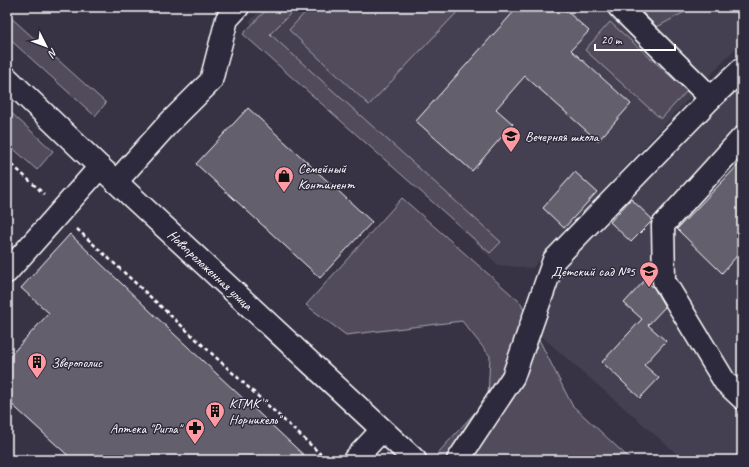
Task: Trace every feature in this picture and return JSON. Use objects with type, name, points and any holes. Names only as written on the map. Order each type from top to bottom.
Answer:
[{"type":"street","points":[[7,272],[62,210],[108,175],[167,125],[211,81],[227,18],[238,7]]},
{"type":"street","points":[[619,7],[711,98]]},
{"type":"street","points":[[458,460],[513,377],[554,260],[711,98],[742,69]]},
{"type":"street","name":"Новопроложенная улица","points":[[7,78],[108,175],[415,460]]},
{"type":"street","points":[[742,138],[663,225],[664,281],[725,382],[742,398]]},
{"type":"street","points":[[354,460],[382,430]]},
{"type":"path","points":[[7,160],[62,210],[70,223],[327,460]]},
{"type":"shaded area","points":[[7,7],[15,7],[8,15],[106,103],[95,116],[7,37]]},
{"type":"shaded area","name":"Вечерняя школа","points":[[264,7],[742,7],[742,41],[532,268],[498,265],[249,22]]},
{"type":"shaded area","points":[[269,7],[297,7],[270,34],[501,242],[490,253],[243,34]]},
{"type":"shaded area","points":[[310,7],[462,7],[369,105],[289,30]]},
{"type":"shaded area","points":[[637,7],[694,7],[657,27]]},
{"type":"shaded area","points":[[610,22],[687,91],[661,119],[585,50]]},
{"type":"shaded area","name":"Детский сад №5","points":[[742,83],[742,460],[684,460],[539,334],[574,241]]},
{"type":"shaded area","points":[[7,109],[53,151],[37,170],[7,143]]},
{"type":"shaded area","points":[[402,198],[520,302],[572,405],[631,460],[444,460],[437,454],[488,398],[490,356],[462,321],[346,335],[306,305]]},
{"type":"building","points":[[518,7],[562,7],[589,31],[571,50],[631,104],[598,141],[525,76],[496,109],[513,124],[472,171],[416,121]]},
{"type":"building","name":"Семейный Континент","points":[[248,108],[372,222],[320,278],[196,164]]},
{"type":"building","points":[[742,161],[742,250],[722,273],[677,229]]},
{"type":"building","points":[[575,172],[597,192],[564,228],[543,208]]},
{"type":"building","points":[[631,199],[653,220],[631,242],[610,222]]},
{"type":"building","points":[[70,234],[309,460],[73,460],[7,400],[7,359],[49,313],[21,288]]},
{"type":"building","points":[[645,280],[654,288],[665,307],[648,325],[666,341],[644,365],[659,378],[640,398],[602,362],[642,319],[624,303]]},
{"type":"place","name":"Вечерняя школа","points":[[511,153]]},
{"type":"place","name":"Семейный Континент","points":[[284,193]]},
{"type":"place","name":"Детский сад №5","points":[[649,288]]},
{"type":"place","name":"Зверополис","points":[[37,379]]},
{"type":"place","name":"КГМК \" Норникель\"","points":[[215,428]]},
{"type":"place","name":"Аптека \"Ригла\"","points":[[195,445]]}]
